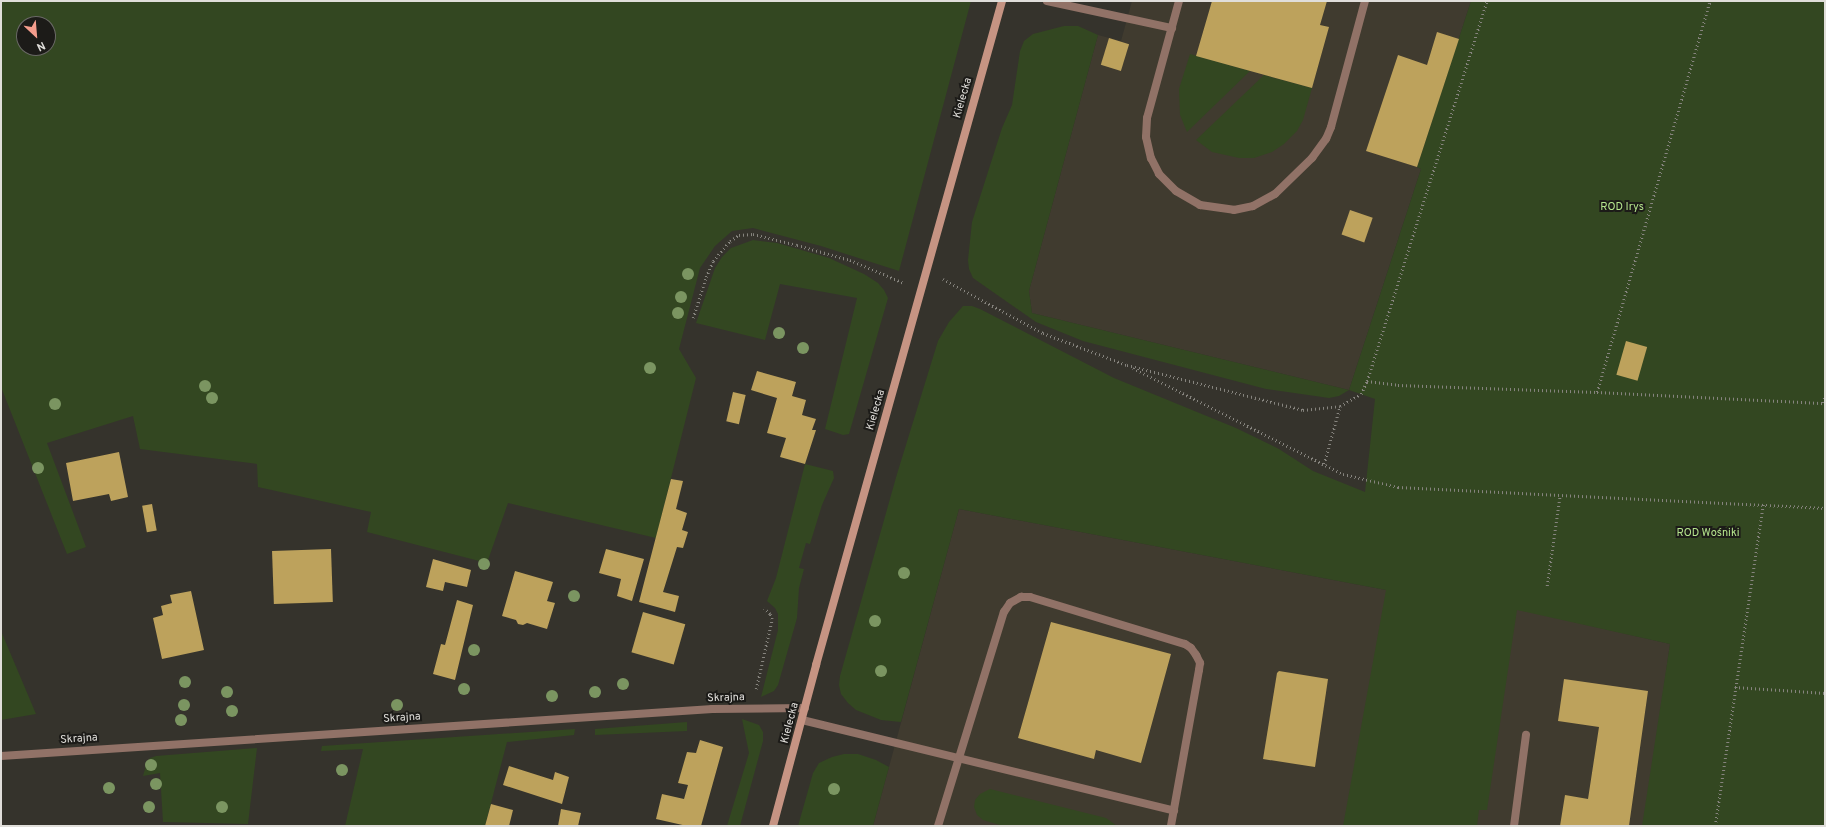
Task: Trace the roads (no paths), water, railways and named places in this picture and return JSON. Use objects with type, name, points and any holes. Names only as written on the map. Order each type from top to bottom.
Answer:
[{"type":"main road","name":"Kielecka","points":[[773,826],[1002,1]]},
{"type":"street","points":[[1046,1],[1172,28]]},
{"type":"street","points":[[1179,1],[1147,118],[1146,137],[1151,158],[1159,174],[1176,191],[1200,205],[1234,210],[1253,206],[1275,194],[1312,158],[1326,139],[1331,127],[1366,1]]},
{"type":"street","points":[[938,826],[1004,612],[1015,599],[1020,597],[1030,597],[1185,644],[1191,648],[1200,663],[1171,826]]},
{"type":"street","name":"Skrajna","points":[[1,756],[657,712],[752,708],[805,708]]},
{"type":"street","points":[[802,720],[1174,811]]},
{"type":"street","points":[[1514,826],[1526,735]]},
{"type":"park label","name":"ROD Irys","points":[[1622,207]]},
{"type":"park label","name":"ROD Wośniki","points":[[1708,533]]}]
